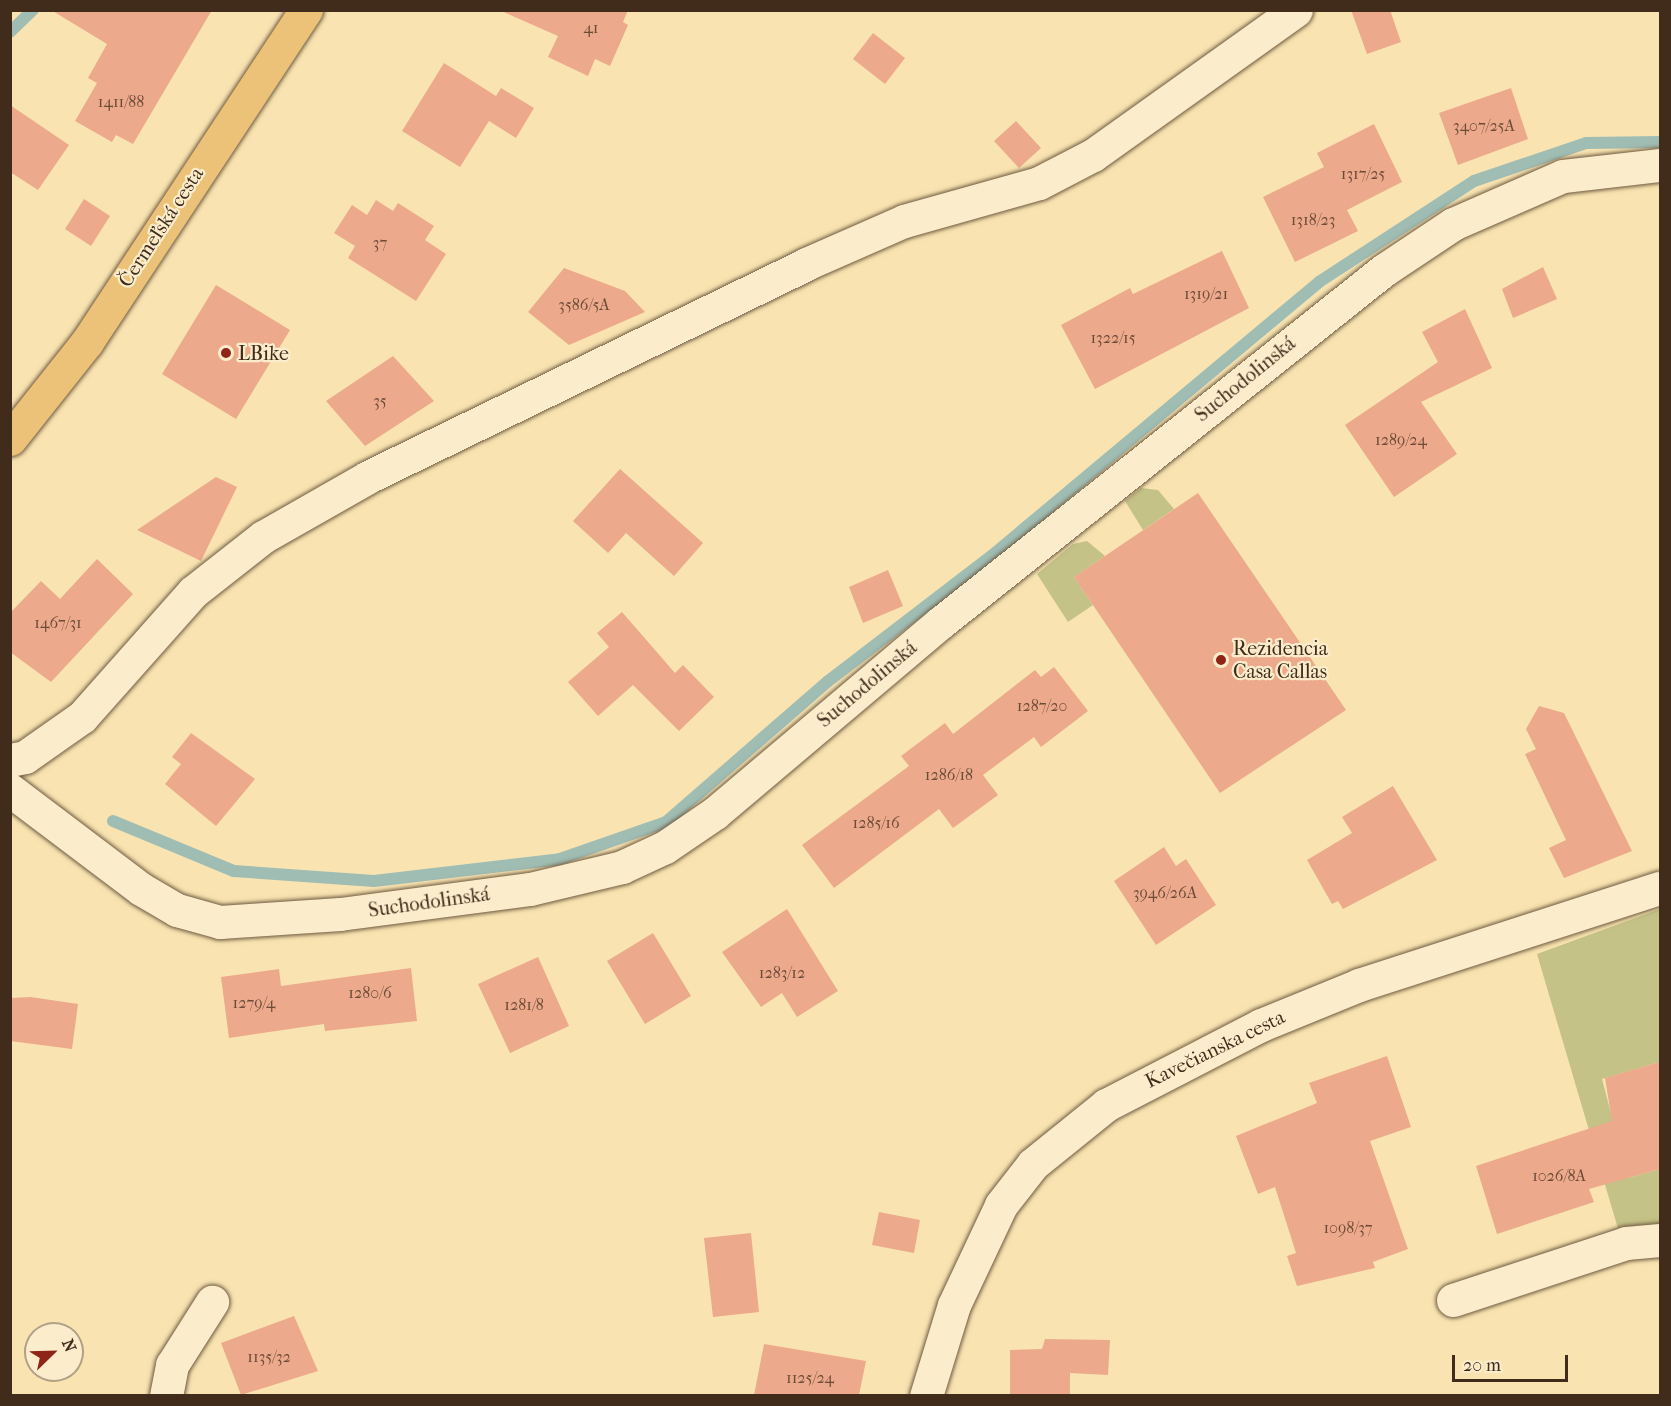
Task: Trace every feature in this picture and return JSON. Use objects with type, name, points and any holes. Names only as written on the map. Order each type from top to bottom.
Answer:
[{"type":"main road","name":"Čermeľská cesta","points":[[10,439],[87,342],[306,10]]},
{"type":"street","points":[[10,760],[25,756],[82,717],[193,592],[263,537],[368,477],[806,264],[904,221],[1048,178],[1093,155],[1296,10]]},
{"type":"street","name":"Suchodolinská","points":[[10,790],[141,889],[177,910],[220,922],[340,914],[530,889],[622,867],[665,847],[715,813],[940,623],[1394,264],[1453,224],[1563,176],[1660,165]]},
{"type":"street","name":"Kavečianska cesta","points":[[926,1395],[954,1305],[1001,1205],[1033,1164],[1106,1105],[1261,1024],[1359,985],[1660,888]]},
{"type":"street","points":[[1453,1300],[1626,1243],[1660,1240]]},
{"type":"street","points":[[166,1395],[172,1365],[212,1302]]},
{"type":"shaded area","points":[[1141,488],[1158,490],[1174,509],[1143,530],[1125,501]]},
{"type":"shaded area","points":[[1087,541],[1105,556],[1074,577],[1093,605],[1068,622],[1037,574],[1073,544]]},
{"type":"shaded area","points":[[1660,909],[1660,1062],[1602,1079],[1628,1178],[1660,1169],[1660,1230],[1619,1232],[1537,954]]},
{"type":"building","points":[[51,10],[212,10],[133,144],[116,135],[112,142],[75,121],[97,83],[88,78],[107,44]]},
{"type":"building","points":[[499,10],[628,10],[623,22],[628,25],[610,66],[595,59],[588,76],[548,57],[558,36]]},
{"type":"building","points":[[1351,10],[1390,10],[1401,42],[1367,54]]},
{"type":"building","points":[[873,33],[905,58],[885,84],[853,59]]},
{"type":"building","points":[[444,63],[496,96],[501,88],[534,108],[516,138],[489,121],[460,167],[402,131]]},
{"type":"building","points":[[1511,88],[1528,139],[1458,165],[1439,113]]},
{"type":"building","points":[[10,105],[69,145],[38,190],[10,172]]},
{"type":"building","points":[[1016,121],[1041,148],[1019,168],[994,141]]},
{"type":"building","points":[[1374,124],[1402,182],[1347,210],[1358,231],[1295,262],[1263,197],[1324,167],[1317,153]]},
{"type":"building","points":[[84,199],[110,216],[91,246],[65,229]]},
{"type":"building","points":[[376,200],[393,211],[398,203],[434,226],[425,240],[446,254],[416,301],[348,258],[355,246],[334,233],[352,205],[367,215]]},
{"type":"building","points":[[1222,251],[1249,308],[1095,389],[1061,325],[1130,288],[1133,294]]},
{"type":"building","points":[[1543,267],[1557,299],[1513,318],[1502,289]]},
{"type":"building","points":[[564,268],[625,291],[645,312],[569,345],[528,312]]},
{"type":"building","points":[[216,285],[290,330],[236,419],[162,374]]},
{"type":"building","points":[[1465,309],[1492,368],[1421,402],[1457,454],[1394,497],[1345,425],[1438,362],[1422,332]]},
{"type":"building","points":[[393,356],[434,401],[365,446],[326,401]]},
{"type":"building","points":[[620,469],[703,543],[674,576],[626,533],[608,553],[573,521]]},
{"type":"building","points":[[216,477],[237,487],[201,561],[137,530]]},
{"type":"building","name":"Rezidencia Casa Callas","points":[[1198,493],[1346,710],[1220,793],[1074,577]]},
{"type":"building","points":[[97,559],[133,594],[51,682],[10,652],[10,613],[41,581],[60,599]]},
{"type":"building","points":[[888,570],[903,606],[863,623],[849,587]]},
{"type":"building","points":[[622,612],[675,673],[683,665],[714,697],[679,731],[633,685],[598,716],[568,682],[609,647],[597,633]]},
{"type":"building","points":[[1054,667],[1088,711],[1041,747],[1034,737],[983,775],[998,795],[953,828],[939,809],[834,888],[802,845],[909,766],[901,756],[945,723],[953,734],[1035,670],[1041,677]]},
{"type":"building","points":[[1539,706],[1564,713],[1632,851],[1564,878],[1549,848],[1566,840],[1525,754],[1536,749],[1526,729]]},
{"type":"building","points":[[191,733],[255,779],[216,826],[165,784],[181,764],[172,757]]},
{"type":"building","points":[[1393,786],[1437,860],[1343,909],[1338,901],[1332,904],[1307,860],[1352,833],[1342,817]]},
{"type":"building","points":[[1164,847],[1176,866],[1186,859],[1216,905],[1156,945],[1114,881]]},
{"type":"building","points":[[787,909],[838,991],[797,1017],[782,993],[761,1007],[722,952]]},
{"type":"building","points":[[653,933],[691,996],[645,1024],[607,961]]},
{"type":"building","points":[[538,957],[569,1026],[510,1053],[478,984]]},
{"type":"building","points":[[411,968],[417,1021],[325,1031],[324,1024],[229,1038],[221,977],[279,969],[281,986]]},
{"type":"building","points":[[31,997],[78,1004],[72,1049],[10,1041],[10,998]]},
{"type":"building","points":[[1387,1056],[1411,1127],[1370,1141],[1408,1249],[1373,1262],[1375,1268],[1297,1286],[1287,1256],[1296,1253],[1275,1187],[1258,1194],[1236,1136],[1317,1103],[1309,1083]]},
{"type":"building","points":[[1660,1062],[1660,1169],[1589,1189],[1594,1202],[1497,1234],[1476,1166],[1612,1121],[1605,1078]]},
{"type":"building","points":[[879,1212],[920,1220],[914,1253],[872,1245]]},
{"type":"building","points":[[751,1233],[759,1312],[713,1317],[704,1238]]},
{"type":"building","points":[[294,1316],[318,1371],[241,1395],[221,1343]]},
{"type":"building","points":[[1045,1339],[1110,1340],[1108,1375],[1070,1373],[1070,1395],[1010,1395],[1010,1350],[1042,1349]]},
{"type":"building","points":[[764,1344],[866,1361],[859,1395],[754,1395]]},
{"type":"waterway","points":[[10,32],[33,10]]},
{"type":"waterway","points":[[113,821],[234,871],[374,881],[560,859],[666,822],[827,682],[995,553],[1319,282],[1474,181],[1586,143],[1660,142]]},
{"type":"place","name":"LBike","points":[[226,353]]},
{"type":"place","name":"Rezidencia Casa Callas","points":[[1221,660]]}]
